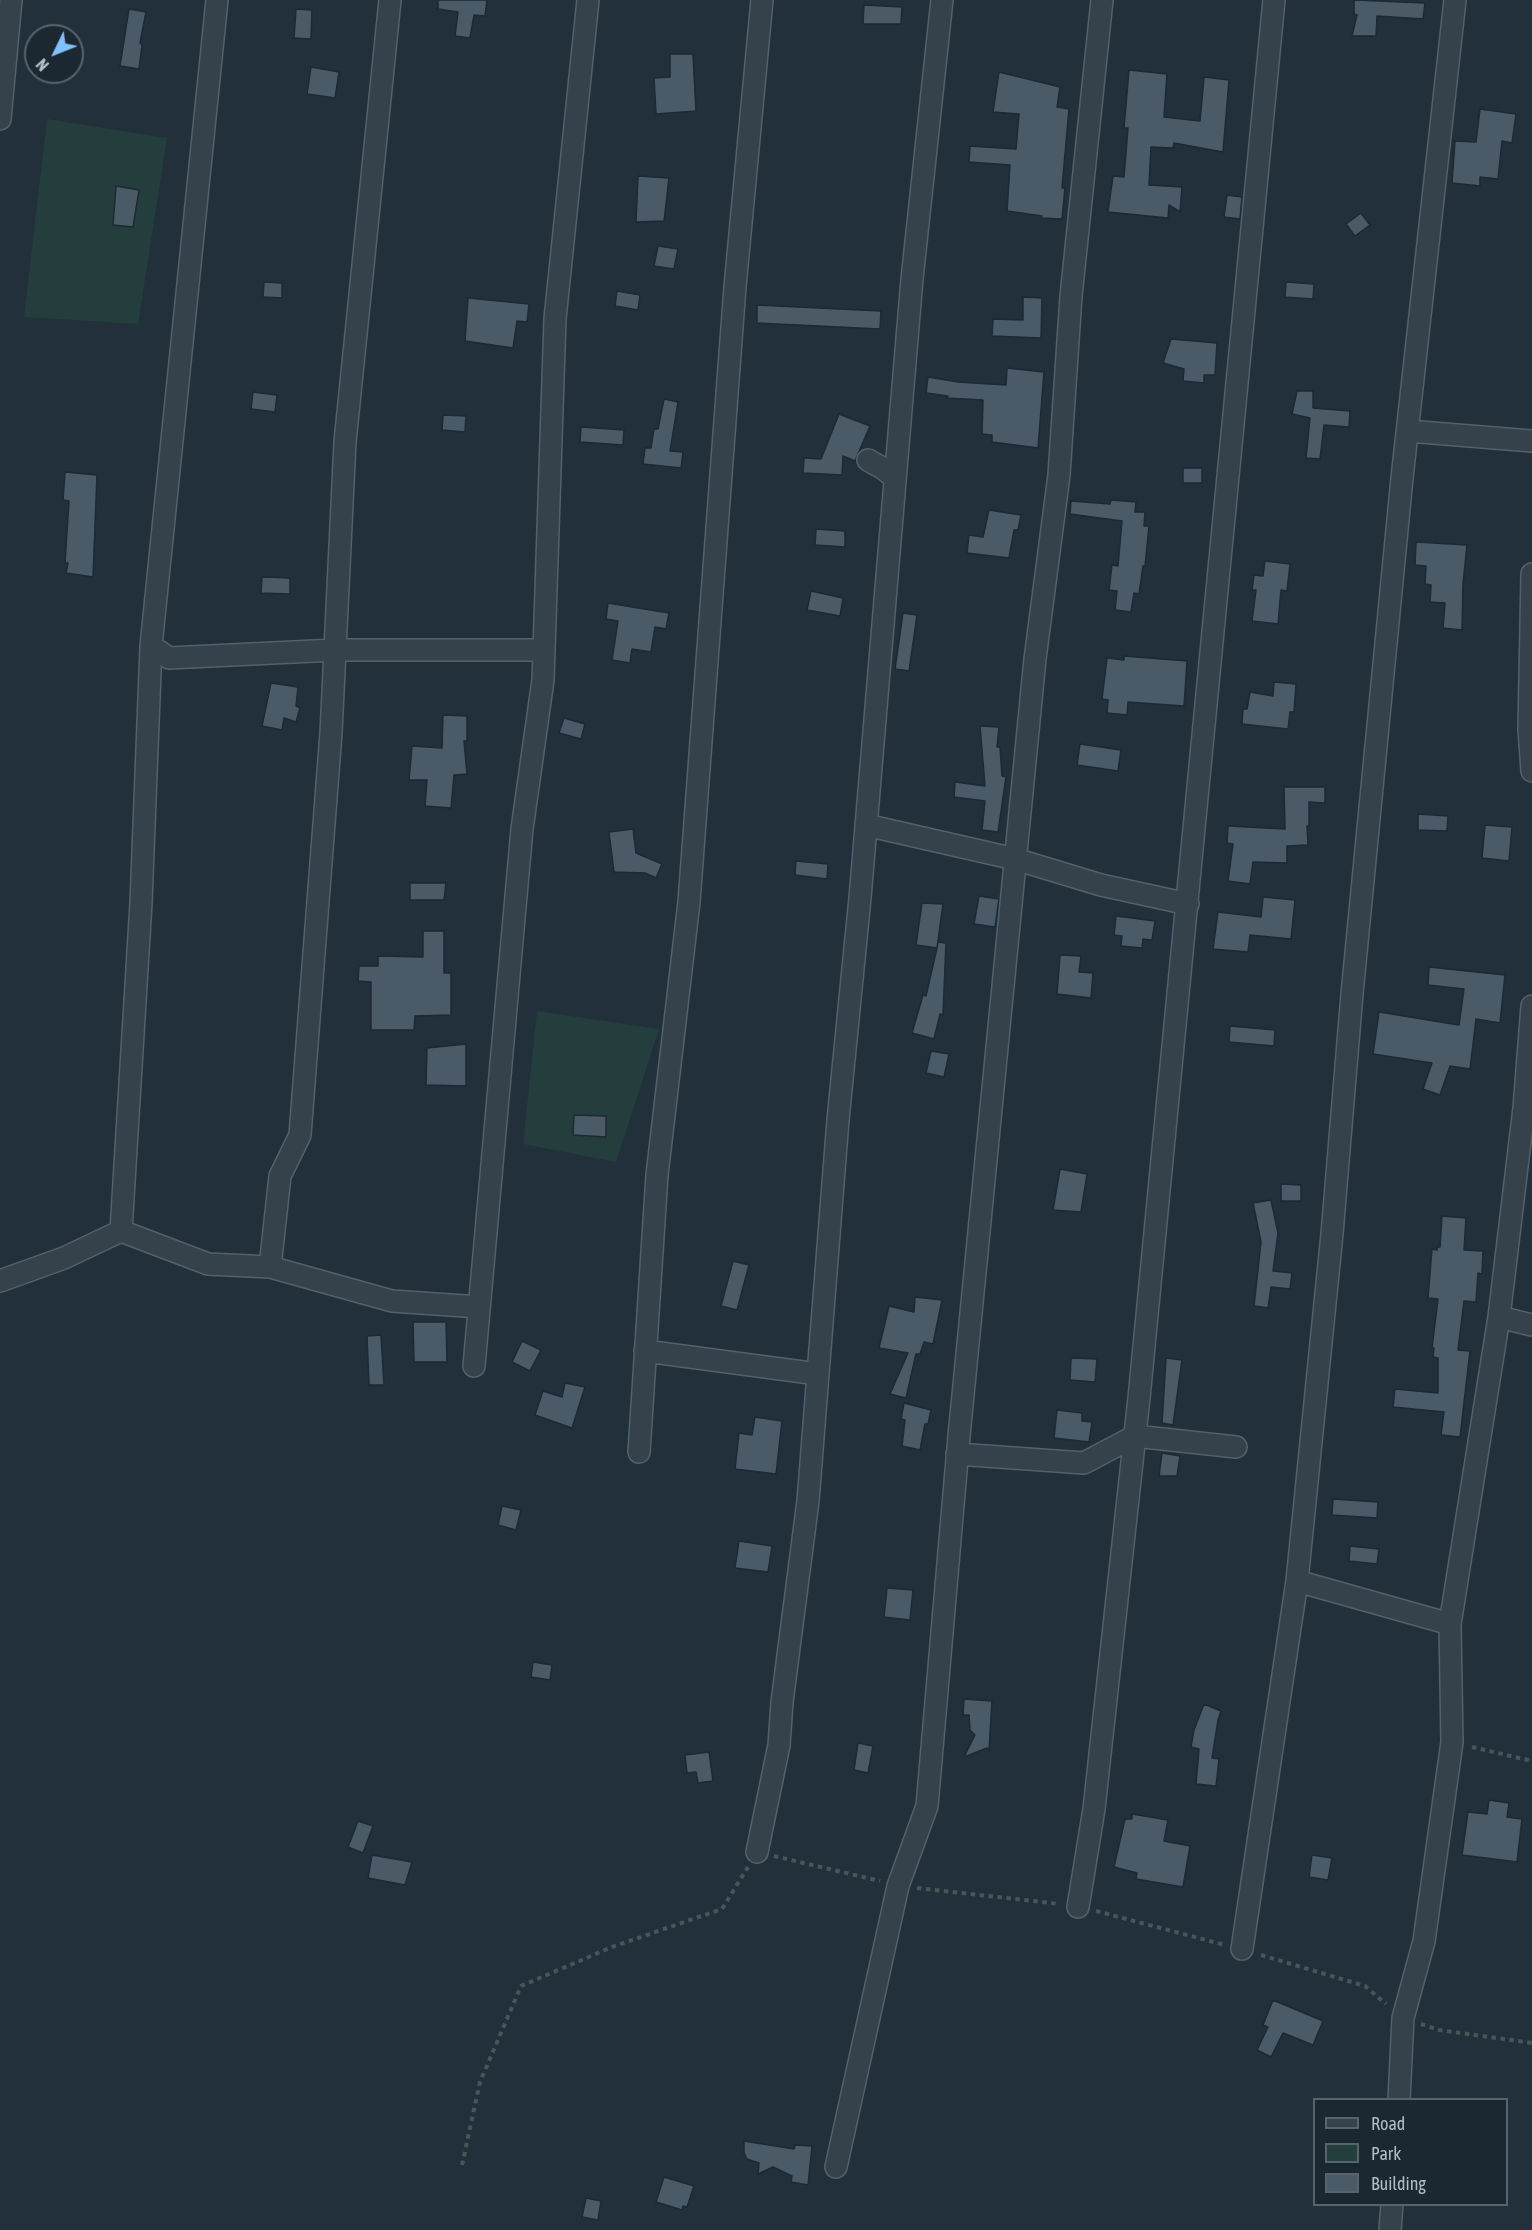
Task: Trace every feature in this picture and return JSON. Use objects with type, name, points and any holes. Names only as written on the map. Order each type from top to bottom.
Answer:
[{"type":"street","points":[[0,119],[11,0]]},
{"type":"street","points":[[121,1231],[141,903],[151,646],[217,0]]},
{"type":"street","points":[[270,1267],[280,1176],[300,1135],[331,733],[345,442],[390,0]]},
{"type":"street","points":[[474,1366],[522,829],[543,680],[555,319],[588,0]]},
{"type":"street","points":[[639,1452],[657,1175],[688,902],[734,298],[762,0]]},
{"type":"street","points":[[757,1852],[779,1745],[782,1702],[808,1501],[838,1120],[866,825],[912,279],[942,0]]},
{"type":"street","points":[[836,2167],[898,1886],[927,1806],[957,1454],[1035,659],[1059,476],[1071,296],[1101,0]]},
{"type":"street","points":[[1078,1907],[1094,1809],[1135,1436],[1274,0]]},
{"type":"street","points":[[1242,1949],[1297,1581],[1408,430],[1455,0]]},
{"type":"street","points":[[1408,430],[1532,441]]},
{"type":"street","points":[[868,460],[895,478]]},
{"type":"street","points":[[1532,574],[1529,729],[1532,771]]},
{"type":"street","points":[[151,646],[169,658],[335,650],[533,650],[544,652]]},
{"type":"street","points":[[866,825],[1015,860],[1101,885],[1188,904]]},
{"type":"street","points":[[1399,2098],[1403,2018],[1424,1941],[1452,1742],[1450,1624],[1499,1317],[1528,1109],[1532,1006]]},
{"type":"street","points":[[0,1281],[64,1258],[121,1231],[208,1264],[270,1267],[392,1301],[479,1307]]},
{"type":"street","points":[[1499,1317],[1532,1325]]},
{"type":"street","points":[[645,1351],[818,1374]]},
{"type":"street","points":[[957,1454],[1084,1463],[1135,1436],[1236,1446]]},
{"type":"street","points":[[1297,1581],[1450,1624]]},
{"type":"street","points":[[1390,2230],[1392,2206]]},
{"type":"path","points":[[1452,1742],[1532,1761]]},
{"type":"path","points":[[462,2165],[480,2082],[521,1986],[612,1947],[722,1909],[757,1852],[898,1886],[1078,1907],[1242,1949],[1365,1986],[1403,2018],[1439,2030],[1532,2043]]},
{"type":"green space","points":[[47,119],[167,138],[138,324],[24,317]]},
{"type":"green space","points":[[537,1011],[659,1029],[616,1162],[523,1144]]},
{"type":"building","points":[[438,0],[487,0],[485,16],[474,15],[470,38],[455,36],[458,12],[438,9]]},
{"type":"building","points":[[1354,0],[1425,3],[1423,19],[1377,16],[1376,36],[1352,36],[1357,15],[1354,14]]},
{"type":"building","points":[[864,5],[902,7],[901,24],[863,24]]},
{"type":"building","points":[[129,9],[146,12],[140,43],[142,45],[139,69],[120,66]]},
{"type":"building","points":[[296,9],[312,10],[311,39],[294,38]]},
{"type":"building","points":[[670,54],[693,54],[696,111],[656,114],[654,78],[670,77]]},
{"type":"building","points":[[311,67],[339,72],[335,98],[307,94]]},
{"type":"building","points":[[1129,70],[1167,74],[1164,117],[1200,121],[1204,77],[1229,80],[1223,152],[1174,143],[1173,148],[1151,147],[1149,185],[1182,187],[1180,212],[1169,205],[1168,218],[1108,212],[1113,176],[1124,177],[1128,128],[1124,128]]},
{"type":"building","points":[[999,72],[1060,87],[1057,107],[1069,109],[1062,188],[1065,188],[1062,219],[1041,218],[1042,216],[1007,211],[1010,165],[969,162],[970,146],[1016,149],[1019,114],[993,112]]},
{"type":"building","points":[[1480,109],[1516,114],[1512,143],[1502,141],[1498,179],[1480,177],[1480,186],[1452,183],[1455,141],[1476,142]]},
{"type":"building","points":[[638,176],[669,178],[664,221],[636,222]]},
{"type":"building","points":[[116,186],[139,190],[133,227],[113,225]]},
{"type":"building","points":[[1227,195],[1242,197],[1240,219],[1224,217]]},
{"type":"building","points":[[1361,213],[1370,225],[1355,236],[1346,224]]},
{"type":"building","points":[[658,246],[678,249],[674,269],[654,266]]},
{"type":"building","points":[[264,282],[282,283],[282,298],[263,297]]},
{"type":"building","points":[[1286,282],[1314,284],[1313,299],[1285,297]]},
{"type":"building","points":[[617,291],[640,295],[638,310],[615,306]]},
{"type":"building","points":[[1023,297],[1042,298],[1041,338],[992,336],[993,319],[1023,320]]},
{"type":"building","points":[[468,298],[529,304],[527,322],[517,321],[513,348],[465,341]]},
{"type":"building","points":[[757,305],[881,311],[880,329],[757,323]]},
{"type":"building","points":[[1171,339],[1217,343],[1215,375],[1204,375],[1204,383],[1183,381],[1184,369],[1163,363]]},
{"type":"building","points":[[1007,368],[1044,372],[1038,448],[992,442],[992,435],[982,434],[983,400],[946,398],[948,396],[926,393],[928,377],[958,382],[1006,385]]},
{"type":"building","points":[[1297,391],[1313,391],[1313,408],[1350,411],[1349,427],[1324,425],[1320,459],[1306,458],[1310,418],[1292,414]]},
{"type":"building","points":[[253,392],[277,395],[275,412],[251,409]]},
{"type":"building","points":[[664,399],[678,402],[670,451],[683,452],[681,468],[643,464],[645,448],[651,448],[654,429],[658,429]]},
{"type":"building","points":[[839,414],[870,426],[855,461],[843,456],[842,475],[803,473],[804,458],[821,459]]},
{"type":"building","points":[[443,415],[466,416],[465,432],[442,430]]},
{"type":"building","points":[[581,427],[624,430],[623,445],[580,442]]},
{"type":"building","points":[[1183,468],[1202,468],[1202,483],[1183,483]]},
{"type":"building","points":[[65,472],[97,475],[93,577],[66,573],[69,501],[63,500]]},
{"type":"building","points":[[1111,500],[1136,502],[1135,512],[1145,512],[1144,526],[1149,526],[1145,566],[1143,566],[1139,594],[1134,593],[1131,612],[1115,610],[1117,591],[1109,590],[1112,565],[1118,566],[1122,521],[1070,514],[1071,501],[1110,504]]},
{"type":"building","points":[[989,510],[1021,515],[1018,530],[1014,530],[1009,558],[967,553],[969,535],[983,537]]},
{"type":"building","points":[[816,529],[845,531],[845,547],[815,545]]},
{"type":"building","points":[[1416,542],[1467,545],[1462,630],[1443,628],[1445,603],[1430,602],[1431,585],[1425,584],[1426,566],[1415,565]]},
{"type":"building","points":[[1265,561],[1290,564],[1287,591],[1281,590],[1278,624],[1252,621],[1256,590],[1252,590],[1254,575],[1263,576]]},
{"type":"building","points":[[262,577],[290,578],[290,594],[261,593]]},
{"type":"building","points":[[811,591],[843,598],[840,616],[807,610]]},
{"type":"building","points":[[608,603],[669,613],[666,629],[655,627],[651,652],[632,649],[630,663],[612,660],[618,621],[606,619]]},
{"type":"building","points":[[903,613],[917,615],[909,671],[895,669]]},
{"type":"building","points":[[1124,656],[1187,661],[1184,706],[1128,702],[1127,715],[1107,713],[1108,700],[1102,699],[1107,658],[1124,660]]},
{"type":"building","points":[[1274,682],[1296,684],[1294,712],[1290,712],[1288,729],[1242,724],[1243,709],[1247,709],[1250,692],[1273,696]]},
{"type":"building","points":[[271,683],[298,687],[296,706],[300,708],[296,722],[284,718],[282,730],[262,726]]},
{"type":"building","points":[[443,715],[467,716],[467,741],[464,741],[467,774],[454,775],[451,808],[425,806],[427,780],[409,780],[412,746],[442,748]]},
{"type":"building","points":[[564,718],[585,724],[581,739],[559,733]]},
{"type":"building","points":[[980,726],[999,727],[997,747],[1000,747],[1002,776],[1006,777],[998,832],[982,830],[985,801],[954,797],[955,782],[985,786]]},
{"type":"building","points":[[1080,744],[1121,750],[1118,771],[1077,765]]},
{"type":"building","points":[[1284,787],[1325,787],[1325,803],[1309,802],[1308,845],[1287,846],[1287,863],[1253,862],[1250,884],[1228,881],[1233,844],[1227,843],[1228,826],[1285,829]]},
{"type":"building","points":[[1418,814],[1448,816],[1447,831],[1418,830]]},
{"type":"building","points":[[1485,825],[1512,827],[1509,861],[1482,858]]},
{"type":"building","points":[[633,829],[636,853],[662,864],[656,878],[645,873],[614,872],[609,832]]},
{"type":"building","points":[[796,861],[828,864],[827,879],[795,875]]},
{"type":"building","points":[[410,883],[446,883],[444,900],[410,900]]},
{"type":"building","points":[[979,896],[999,899],[995,927],[974,924]]},
{"type":"building","points":[[1263,897],[1295,900],[1291,939],[1250,935],[1248,952],[1213,949],[1218,912],[1261,917]]},
{"type":"building","points":[[922,903],[943,904],[937,948],[916,945]]},
{"type":"building","points":[[1116,916],[1155,921],[1152,940],[1143,939],[1142,948],[1121,946],[1122,936],[1114,935]]},
{"type":"building","points":[[423,931],[444,931],[444,973],[451,973],[451,1015],[415,1016],[414,1030],[371,1030],[371,982],[358,981],[359,966],[378,966],[378,956],[423,957]]},
{"type":"building","points":[[938,942],[946,943],[943,1015],[940,1014],[934,1039],[912,1033],[923,995],[926,996]]},
{"type":"building","points":[[1060,955],[1081,956],[1079,972],[1093,973],[1091,998],[1057,994]]},
{"type":"building","points":[[1429,967],[1505,975],[1500,1023],[1476,1019],[1470,1069],[1450,1066],[1440,1095],[1423,1089],[1432,1063],[1373,1054],[1379,1012],[1459,1025],[1464,989],[1428,985]]},
{"type":"building","points":[[1230,1026],[1275,1030],[1274,1046],[1229,1042]]},
{"type":"building","points":[[466,1044],[466,1086],[426,1085],[427,1048]]},
{"type":"building","points":[[931,1051],[949,1054],[944,1077],[926,1073]]},
{"type":"building","points":[[574,1115],[606,1116],[606,1137],[573,1135]]},
{"type":"building","points":[[1060,1169],[1087,1174],[1081,1212],[1053,1210]]},
{"type":"building","points":[[1281,1184],[1301,1185],[1301,1201],[1281,1201]]},
{"type":"building","points":[[1271,1200],[1278,1233],[1273,1271],[1292,1273],[1290,1289],[1271,1287],[1268,1308],[1254,1306],[1261,1242],[1253,1203]]},
{"type":"building","points":[[1442,1216],[1466,1218],[1464,1250],[1483,1251],[1482,1274],[1478,1273],[1476,1302],[1464,1301],[1458,1350],[1470,1351],[1460,1437],[1441,1435],[1444,1412],[1393,1407],[1395,1389],[1438,1393],[1438,1358],[1433,1357],[1434,1348],[1432,1348],[1438,1299],[1428,1298],[1432,1249],[1437,1250],[1437,1247],[1440,1247]]},
{"type":"building","points":[[733,1261],[749,1265],[737,1310],[721,1306]]},
{"type":"building","points":[[915,1297],[942,1300],[933,1344],[924,1342],[920,1354],[916,1354],[906,1398],[890,1394],[908,1353],[879,1348],[889,1306],[914,1312]]},
{"type":"building","points":[[413,1322],[446,1322],[447,1362],[414,1362]]},
{"type":"building","points":[[381,1335],[384,1385],[369,1385],[367,1336]]},
{"type":"building","points":[[522,1341],[541,1350],[530,1371],[512,1362]]},
{"type":"building","points":[[1071,1358],[1097,1359],[1095,1382],[1070,1380]]},
{"type":"building","points":[[1166,1358],[1182,1360],[1173,1425],[1162,1423]]},
{"type":"building","points":[[565,1383],[585,1387],[572,1428],[535,1415],[543,1391],[562,1397]]},
{"type":"building","points":[[904,1403],[931,1410],[928,1424],[925,1424],[920,1450],[902,1446],[905,1420],[901,1419]]},
{"type":"building","points":[[1057,1410],[1082,1413],[1082,1421],[1092,1422],[1089,1442],[1054,1438]]},
{"type":"building","points":[[755,1417],[782,1421],[776,1474],[735,1469],[739,1433],[752,1435]]},
{"type":"building","points":[[1162,1453],[1180,1456],[1177,1476],[1159,1476]]},
{"type":"building","points":[[1333,1499],[1378,1502],[1377,1518],[1332,1515]]},
{"type":"building","points":[[502,1506],[521,1510],[516,1530],[498,1525]]},
{"type":"building","points":[[739,1541],[772,1546],[768,1572],[735,1568]]},
{"type":"building","points":[[1350,1546],[1379,1549],[1377,1564],[1349,1561]]},
{"type":"building","points":[[887,1588],[913,1590],[910,1620],[884,1617]]},
{"type":"building","points":[[533,1662],[552,1665],[550,1680],[531,1677]]},
{"type":"building","points":[[964,1699],[992,1701],[989,1751],[987,1748],[964,1757],[975,1735],[970,1730],[969,1715],[963,1715]]},
{"type":"building","points":[[1204,1704],[1221,1711],[1212,1758],[1219,1759],[1216,1786],[1196,1784],[1199,1749],[1191,1747],[1194,1730]]},
{"type":"building","points":[[858,1743],[873,1746],[868,1773],[854,1770]]},
{"type":"building","points":[[709,1752],[713,1781],[698,1783],[696,1772],[687,1773],[685,1755]]},
{"type":"building","points":[[1489,1800],[1509,1803],[1507,1817],[1522,1819],[1517,1862],[1462,1855],[1468,1812],[1487,1814]]},
{"type":"building","points":[[1132,1814],[1168,1820],[1164,1841],[1190,1846],[1183,1887],[1136,1879],[1137,1873],[1114,1867],[1125,1819],[1132,1819]]},
{"type":"building","points":[[358,1821],[373,1826],[363,1853],[348,1847]]},
{"type":"building","points":[[372,1855],[412,1862],[405,1885],[368,1878]]},
{"type":"building","points":[[1312,1855],[1332,1858],[1328,1880],[1309,1877]]},
{"type":"building","points":[[1273,2000],[1323,2021],[1313,2045],[1283,2033],[1271,2057],[1257,2050],[1268,2027],[1263,2025]]},
{"type":"building","points":[[744,2141],[794,2149],[795,2145],[812,2146],[808,2185],[791,2182],[792,2176],[773,2167],[758,2174],[759,2163],[747,2159],[744,2153]]},
{"type":"building","points":[[664,2177],[694,2186],[687,2207],[683,2206],[682,2210],[656,2202]]},
{"type":"building","points":[[586,2198],[601,2201],[598,2220],[582,2217]]}]
